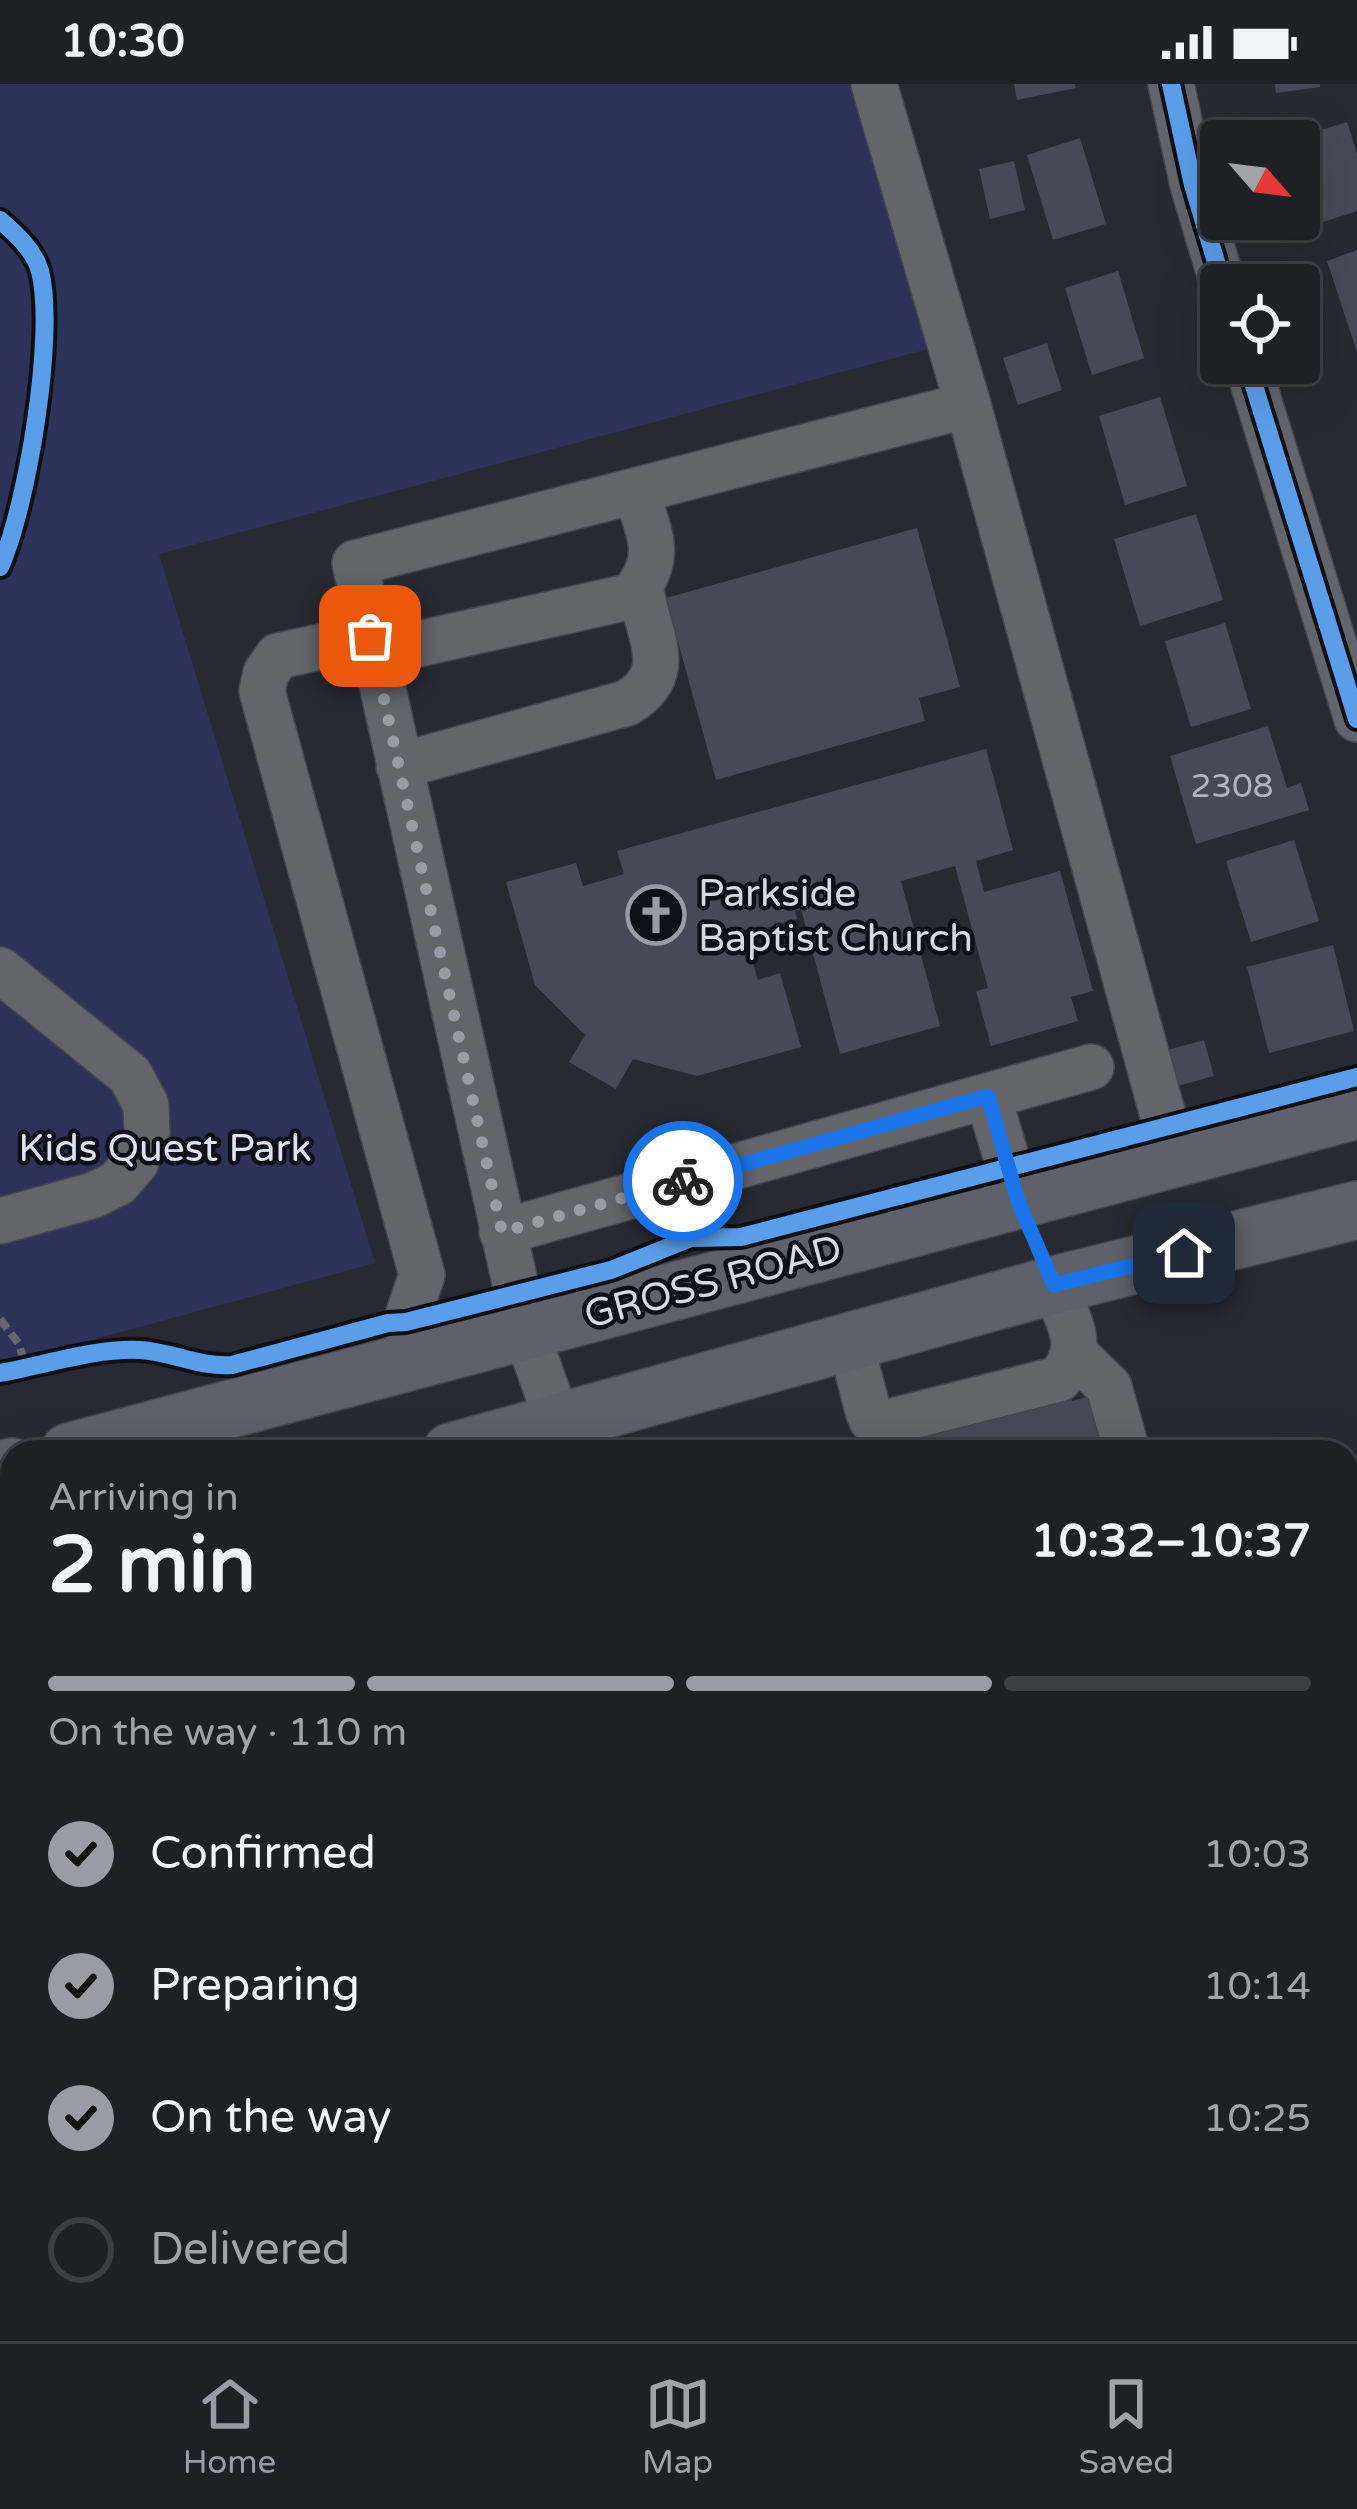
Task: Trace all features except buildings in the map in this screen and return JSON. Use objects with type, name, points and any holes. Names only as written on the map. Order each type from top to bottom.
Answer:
[{"type":"main road","name":"GROSS ROAD","points":[[115,1440],[1357,1110]]},
{"type":"main road","points":[[1018,1201],[1054,1285]]},
{"type":"main road","points":[[578,1438],[850,1341],[1357,1210]]},
{"type":"street","points":[[874,84],[968,405],[1175,1159]]},
{"type":"street","points":[[1171,84],[1192,185],[1216,264]]},
{"type":"street","points":[[1253,384],[1357,719]]},
{"type":"street","points":[[578,1438],[526,1332],[355,562],[968,405]]},
{"type":"street","points":[[399,766],[627,704],[647,690],[656,664],[640,585],[654,560],[635,490]]},
{"type":"street","points":[[415,1361],[406,1322],[422,1275],[262,691],[266,673],[278,656],[372,645],[641,594]]},
{"type":"street","points":[[0,970],[130,1075],[146,1105],[147,1133],[136,1162],[118,1184],[0,1221]]},
{"type":"street","points":[[502,1232],[1091,1067]]},
{"type":"street","points":[[988,1096],[1018,1201]]},
{"type":"street","points":[[850,1341],[868,1411],[881,1424],[1059,1379],[1075,1354],[1076,1341],[1054,1285]]},
{"type":"street","points":[[1075,1354],[1109,1388],[1123,1440]]},
{"type":"path","points":[[0,1319],[19,1344],[26,1368]]},
{"type":"path","points":[[0,1373],[49,1364]]},
{"type":"green space","name":"Kids Quest Park","points":[[0,84],[856,84],[932,348],[159,554],[375,1263],[0,1365]]},
{"type":"cycle path","points":[[1171,84],[1217,264]]},
{"type":"cycle path","points":[[0,220],[37,263],[44,299],[41,377],[29,464],[0,567]]},
{"type":"cycle path","points":[[1253,384],[1357,719]]},
{"type":"cycle path","points":[[0,1373],[123,1350],[232,1365],[611,1270],[691,1238],[741,1237],[1357,1077]]},
{"type":"way so far","points":[[370,636],[502,1232],[683,1181]]},
{"type":"place","name":"Parkside Baptist Church","points":[[656,915]]},
{"type":"route","points":[[683,1181],[988,1096],[1018,1201],[1054,1285],[1184,1253]]}]
